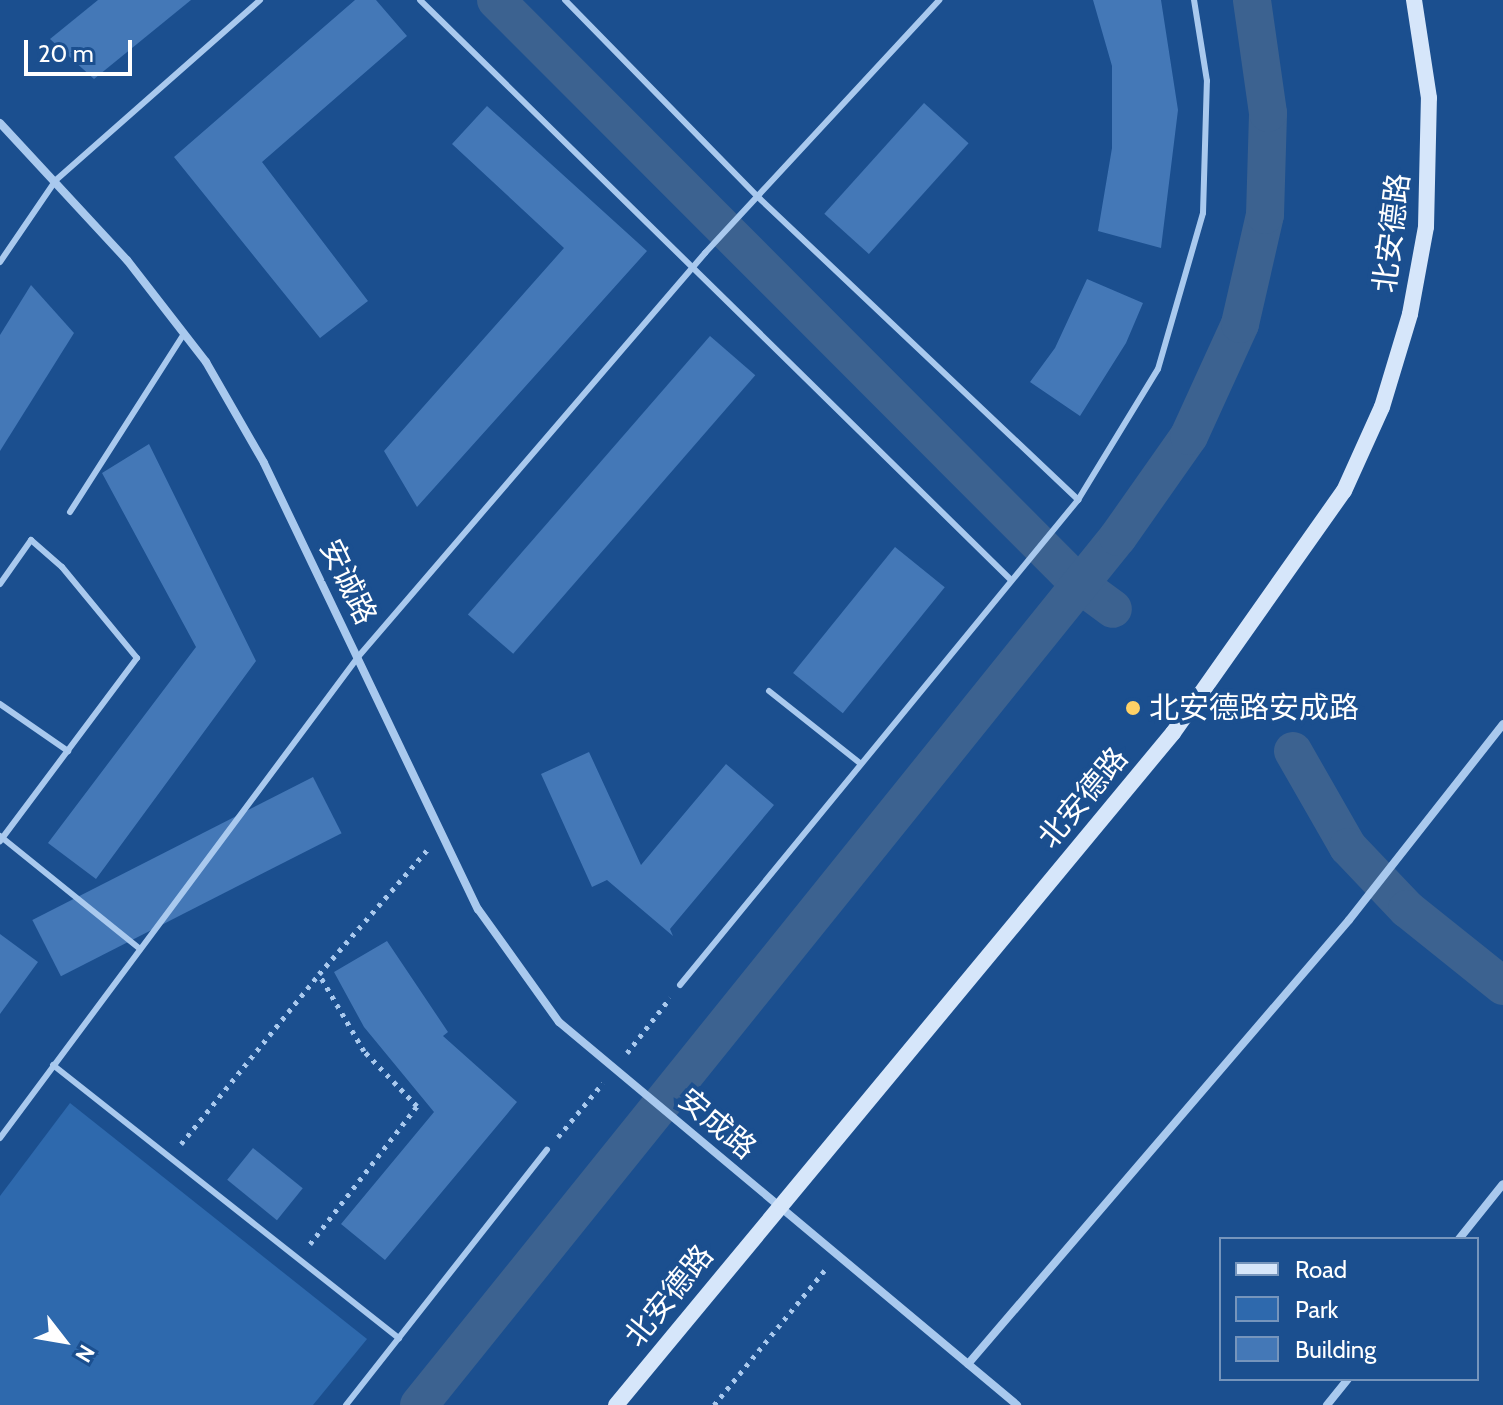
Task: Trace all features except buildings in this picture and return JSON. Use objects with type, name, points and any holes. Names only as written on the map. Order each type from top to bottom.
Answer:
[{"type":"street","name":"北安德路","points":[[616,1405],[1173,733],[1344,491],[1394,367],[1426,227],[1429,98],[1414,0]]},
{"type":"street","name":"安诚路","points":[[0,123],[56,180],[184,334],[264,463],[478,909],[513,963],[559,1022],[624,1077]]},
{"type":"street","points":[[968,1364],[1349,920],[1503,724]]},
{"type":"street","name":"安成路","points":[[624,1077],[1017,1405]]},
{"type":"street","points":[[1461,1237],[1503,1184]]},
{"type":"street","points":[[1327,1405],[1346,1381]]},
{"type":"lane","points":[[0,262],[56,180],[260,0]]},
{"type":"lane","points":[[420,0],[1010,579]]},
{"type":"lane","points":[[565,0],[758,197],[1078,500]]},
{"type":"lane","points":[[0,1138],[358,657],[705,253],[939,0]]},
{"type":"lane","points":[[680,985],[1025,560],[1078,500],[1158,369],[1187,282],[1203,213],[1208,142],[1207,81],[1194,0]]},
{"type":"lane","points":[[70,512],[184,334]]},
{"type":"lane","points":[[0,584],[31,540],[62,567],[137,658],[1,838],[140,949]]},
{"type":"lane","points":[[769,691],[860,763]]},
{"type":"lane","points":[[0,704],[68,751]]},
{"type":"lane","points":[[53,1065],[399,1338]]},
{"type":"lane","points":[[346,1405],[547,1150]]},
{"type":"path","points":[[170,1157],[319,974],[442,833]]},
{"type":"path","points":[[299,1259],[417,1106],[364,1051],[319,974]]},
{"type":"path","points":[[615,1069],[664,1005]]},
{"type":"path","points":[[576,1115],[584,1105]]},
{"type":"path","points":[[714,1405],[836,1256]]},
{"type":"green space","points":[[70,1103],[367,1339],[313,1405],[0,1405],[0,1196]]},
{"type":"waterway","points":[[496,0],[1079,584],[1113,609]]},
{"type":"waterway","points":[[419,1405],[1118,537],[1189,436],[1240,324],[1265,215],[1268,113],[1252,0]]},
{"type":"waterway","points":[[1293,751],[1348,847],[1407,909],[1503,986]]},
{"type":"place","name":"北安德路安成路","points":[[1133,708]]}]
